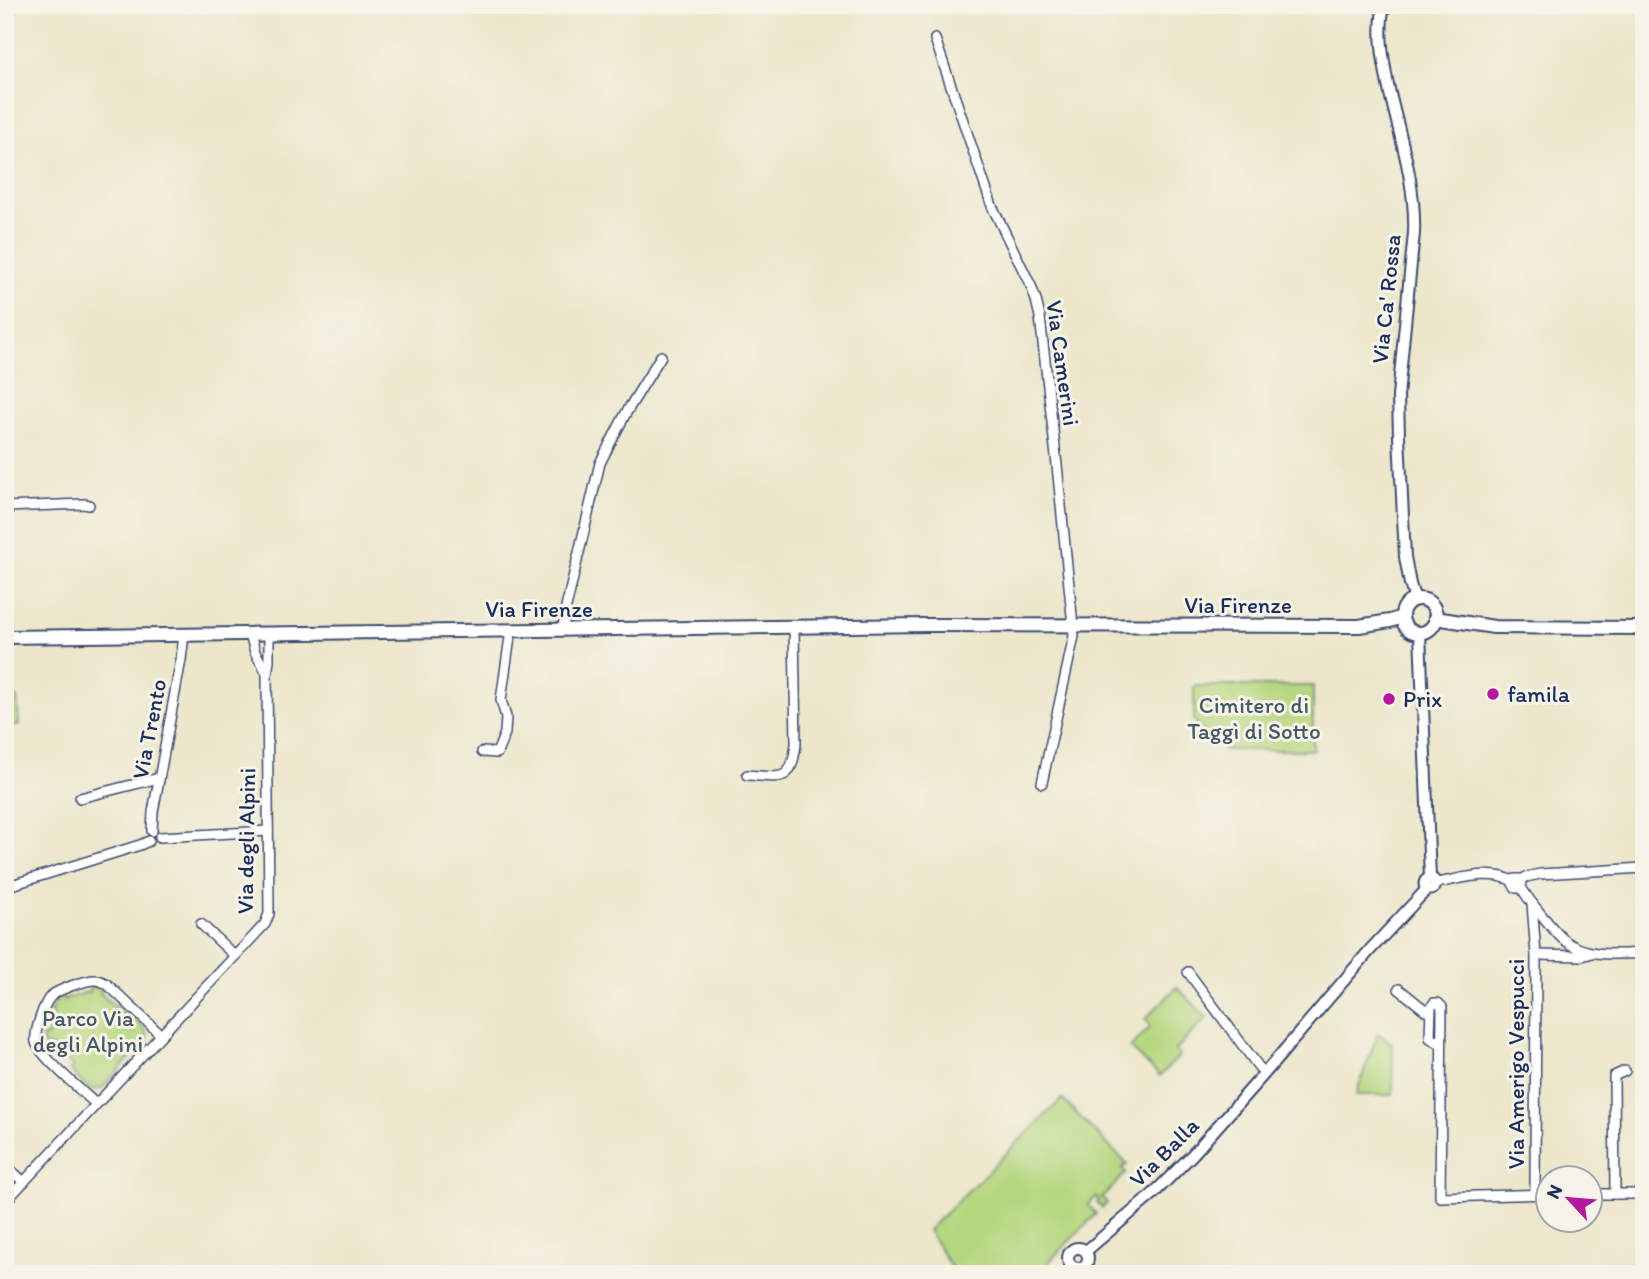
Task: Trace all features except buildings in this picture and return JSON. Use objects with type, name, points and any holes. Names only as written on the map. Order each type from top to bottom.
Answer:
[{"type":"main road","points":[[1421,599],[1430,604],[1435,613],[1430,628],[1420,633],[1406,627],[1402,617],[1407,604],[1415,600],[1421,599]]},
{"type":"main road","name":"Via Firenze","points":[[5,637],[794,626],[1359,626],[1402,617]]},
{"type":"main road","points":[[1435,618],[1494,627],[1644,628]]},
{"type":"street","name":"Via Ca' Rossa","points":[[1384,5],[1381,27],[1383,57],[1412,185],[1415,210],[1398,397],[1405,557],[1415,600]]},
{"type":"street","name":"Via Camerini","points":[[935,39],[992,206],[1036,300],[1058,466],[1074,625]]},
{"type":"street","points":[[563,630],[600,463],[626,412],[661,356]]},
{"type":"street","points":[[5,507],[89,505]]},
{"type":"street","points":[[1042,783],[1073,643],[1074,625]]},
{"type":"street","points":[[747,775],[781,777],[788,773],[793,763],[796,744],[794,626]]},
{"type":"street","points":[[482,752],[497,753],[506,733],[506,717],[500,700],[511,630]]},
{"type":"street","points":[[1420,633],[1431,883],[1484,875],[1496,875],[1519,883],[1558,934],[1569,943],[1594,953]]},
{"type":"street","name":"Via Trento","points":[[154,836],[153,812],[184,634]]},
{"type":"street","name":"Via degli Alpini","points":[[250,634],[267,673]]},
{"type":"street","name":"Via degli Alpini","points":[[5,1202],[265,924],[269,914],[269,634]]},
{"type":"street","points":[[80,798],[159,780]]},
{"type":"street","points":[[5,887],[140,845],[154,836],[268,831]]},
{"type":"street","points":[[1519,883],[1526,877],[1541,874],[1644,868]]},
{"type":"street","name":"Via Balla","points":[[1086,1251],[1166,1183],[1431,883]]},
{"type":"street","name":"Via Amerigo Vespucci","points":[[1532,903],[1536,954],[1535,1164]]},
{"type":"street","name":"Via Amerigo Vespucci","points":[[1535,934],[1539,925],[1548,922]]},
{"type":"street","points":[[201,924],[235,956]]},
{"type":"street","points":[[1550,955],[1564,951],[1569,943]]},
{"type":"street","points":[[1536,954],[1583,956],[1594,953],[1644,953]]},
{"type":"street","points":[[1188,972],[1265,1074]]},
{"type":"street","points":[[96,1104],[43,1054],[36,1042],[39,1023],[50,998],[63,990],[95,979],[107,984],[161,1035]]},
{"type":"street","points":[[1399,989],[1425,1010],[1430,1011],[1434,1003],[1442,1007],[1440,1197],[1534,1194]]},
{"type":"street","points":[[1615,1194],[1614,1076],[1625,1072]]},
{"type":"street","points":[[5,1165],[24,1182]]},
{"type":"street","points":[[1604,1194],[1644,1194]]},
{"type":"street","points":[[1081,1248],[1086,1251],[1088,1270],[1071,1265],[1068,1260],[1071,1251],[1081,1248]]},
{"type":"street","points":[[1060,1274],[1071,1265]]},
{"type":"green space","name":"Cimitero di Taggì di Sotto","points":[[1194,686],[1313,686],[1313,750],[1223,750],[1223,735],[1206,734],[1194,720]]},
{"type":"green space","points":[[5,693],[17,697],[19,725],[5,725]]},
{"type":"green space","name":"Parco Via degli Alpini","points":[[89,987],[102,989],[100,993],[122,1013],[125,1010],[143,1027],[147,1035],[147,1040],[101,1089],[92,1089],[84,1084],[70,1070],[73,1067],[50,1046],[47,1049],[42,1043],[43,1036],[47,1037],[53,1013],[50,1012],[56,1000],[90,991]]},
{"type":"green space","points":[[1177,987],[1207,1018],[1175,1050],[1180,1055],[1160,1076],[1130,1048],[1150,1027],[1145,1019]]},
{"type":"green space","points":[[1378,1033],[1393,1044],[1393,1095],[1357,1095],[1356,1094]]},
{"type":"green space","points":[[1062,1099],[1127,1164],[1122,1169],[1126,1173],[1102,1198],[1107,1203],[1102,1208],[1096,1197],[1088,1205],[1096,1214],[1037,1274],[955,1274],[928,1230]]},
{"type":"place","name":"famila","points":[[1493,694]]},
{"type":"place","name":"Prix","points":[[1389,699]]}]
